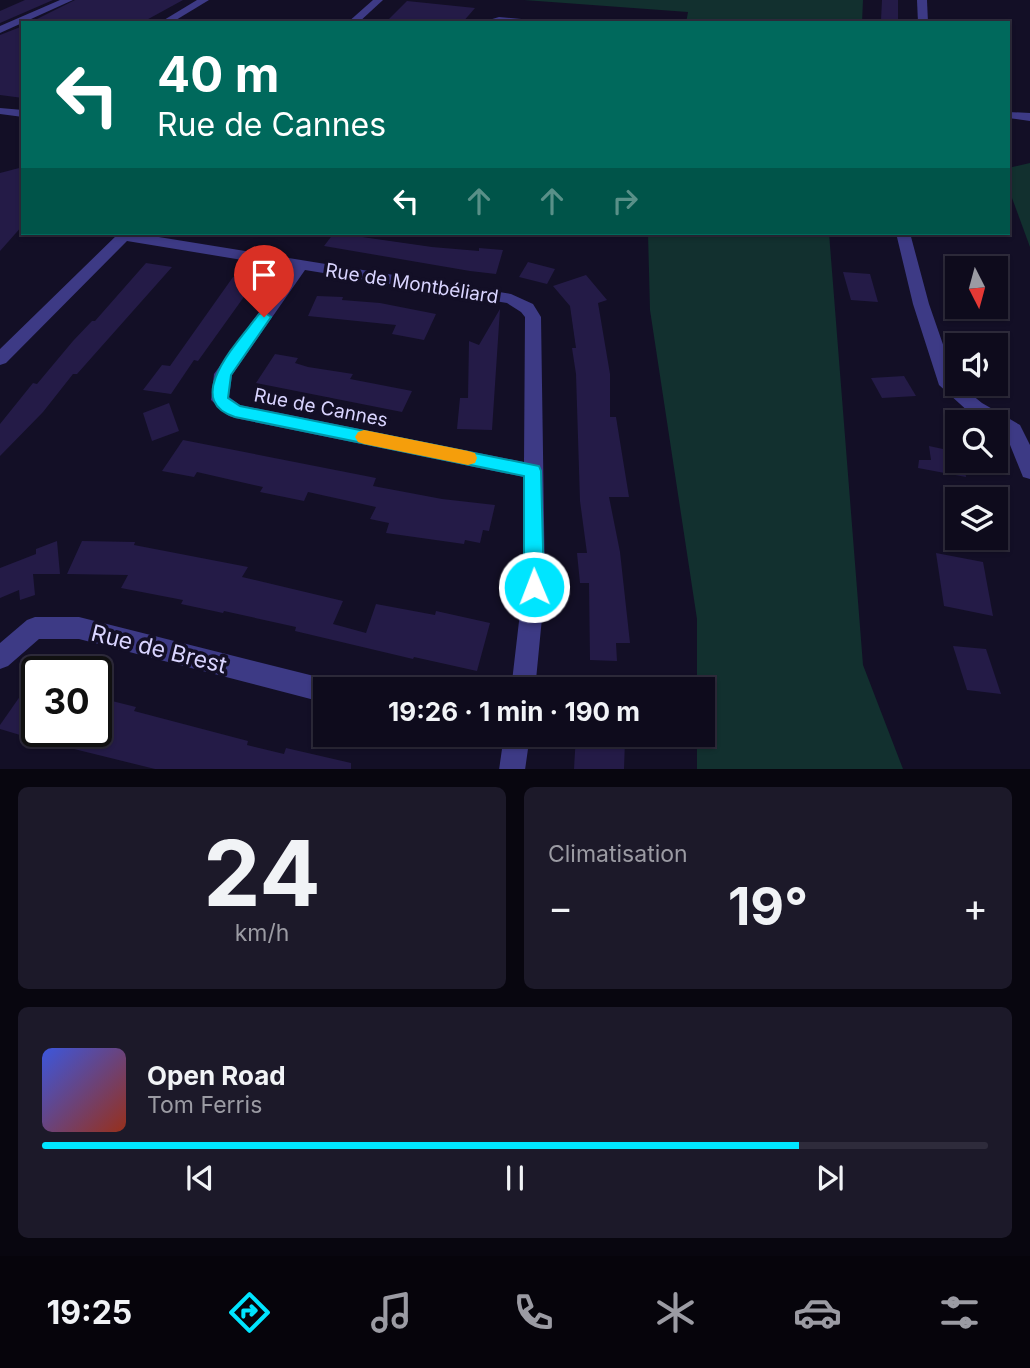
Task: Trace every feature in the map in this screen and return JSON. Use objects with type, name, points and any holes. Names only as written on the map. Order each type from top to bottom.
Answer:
[{"type":"street","points":[[0,30],[68,0]]},
{"type":"street","points":[[167,21],[204,0]]},
{"type":"street","points":[[354,21],[377,0]]},
{"type":"street","points":[[922,0],[923,21]]},
{"type":"street","points":[[0,111],[21,114]]},
{"type":"street","points":[[1010,115],[1030,117]]},
{"type":"street","points":[[0,359],[125,235]]},
{"type":"street","name":"Rue de Montbéliard","points":[[125,235],[511,299],[527,308],[533,317],[534,587],[524,677]]},
{"type":"street","points":[[904,235],[921,304],[948,385],[976,408],[1013,430],[1029,462],[1030,471]]},
{"type":"street","name":"Rue de Cannes","points":[[302,265],[223,374],[220,400],[235,411],[532,471]]},
{"type":"street","name":"Rue de Brest","points":[[0,658],[35,628],[79,628],[313,688]]},
{"type":"street","points":[[511,747],[512,769]]},
{"type":"green space","points":[[524,0],[863,0],[862,21],[686,21],[688,12]]},
{"type":"green space","points":[[1030,163],[1030,247],[1010,192],[1010,168]]},
{"type":"green space","points":[[648,235],[829,235],[863,665],[903,769],[697,769],[697,747],[715,747],[715,677],[697,677],[697,619],[650,310]]},
{"type":"building","points":[[25,0],[53,0],[0,23],[0,11]]},
{"type":"building","points":[[75,0],[183,0],[145,21],[33,21]]},
{"type":"building","points":[[882,0],[898,0],[898,21],[881,20]]},
{"type":"building","points":[[407,1],[475,8],[464,21],[387,21]]},
{"type":"building","points":[[21,27],[21,98],[0,95],[0,35]]},
{"type":"building","points":[[21,168],[21,227],[0,251],[0,173]]},
{"type":"building","points":[[332,235],[348,235],[432,247],[503,250],[496,274],[324,246]]},
{"type":"building","points":[[528,262],[555,269],[547,284],[519,277]]},
{"type":"building","points":[[146,263],[172,267],[77,374],[73,374],[43,412],[0,456],[0,424],[33,383],[37,384]]},
{"type":"building","points":[[843,272],[870,274],[878,302],[851,300]]},
{"type":"building","points":[[586,275],[607,300],[598,303],[610,374],[610,417],[616,417],[629,497],[609,497],[620,552],[630,643],[616,643],[617,661],[590,660],[589,583],[580,583],[577,553],[587,553],[580,501],[576,374],[572,348],[576,348],[570,306],[553,286]]},
{"type":"building","points":[[233,277],[256,280],[198,361],[194,360],[171,394],[143,390],[162,365],[170,366]]},
{"type":"building","points":[[317,296],[343,297],[342,300],[380,303],[436,314],[424,340],[392,334],[396,325],[308,316]]},
{"type":"building","points":[[500,309],[492,430],[457,429],[460,398],[468,398],[469,341],[479,345]]},
{"type":"building","points":[[275,354],[298,358],[295,363],[308,367],[353,374],[350,379],[412,391],[402,412],[256,383]]},
{"type":"building","points":[[904,376],[916,396],[882,398],[871,378]]},
{"type":"building","points":[[169,403],[179,431],[152,441],[143,413]]},
{"type":"building","points":[[183,440],[376,478],[373,486],[442,499],[495,505],[489,531],[483,530],[480,543],[465,540],[464,544],[386,533],[389,523],[370,519],[376,507],[308,492],[304,501],[260,492],[263,487],[197,472],[194,477],[162,471]]},
{"type":"building","points":[[929,446],[945,449],[945,473],[966,473],[966,477],[918,468],[919,460],[931,460]]},
{"type":"building","points":[[57,541],[60,574],[33,574],[35,595],[20,600],[19,590],[0,598],[0,568],[36,554],[36,549]]},
{"type":"building","points":[[82,541],[135,542],[134,545],[248,567],[242,577],[343,601],[333,624],[366,633],[376,604],[435,615],[436,611],[490,623],[477,671],[414,657],[413,659],[295,631],[296,627],[181,604],[183,600],[121,588],[128,575],[67,574]]},
{"type":"building","points":[[936,553],[983,562],[993,616],[944,606]]},
{"type":"building","points":[[953,646],[986,649],[1001,694],[967,690]]},
{"type":"building","points":[[21,695],[21,735],[0,729]]},
{"type":"building","points":[[112,701],[136,707],[134,711],[248,741],[247,745],[284,754],[286,748],[351,763],[351,769],[155,769],[66,747],[112,747]]},
{"type":"building","points":[[575,747],[625,747],[624,769],[574,769]]},
{"type":"slow traffic","points":[[364,437],[468,458]]},
{"type":"route","points":[[264,317],[223,374],[220,400],[235,411],[532,471],[534,587]]}]
